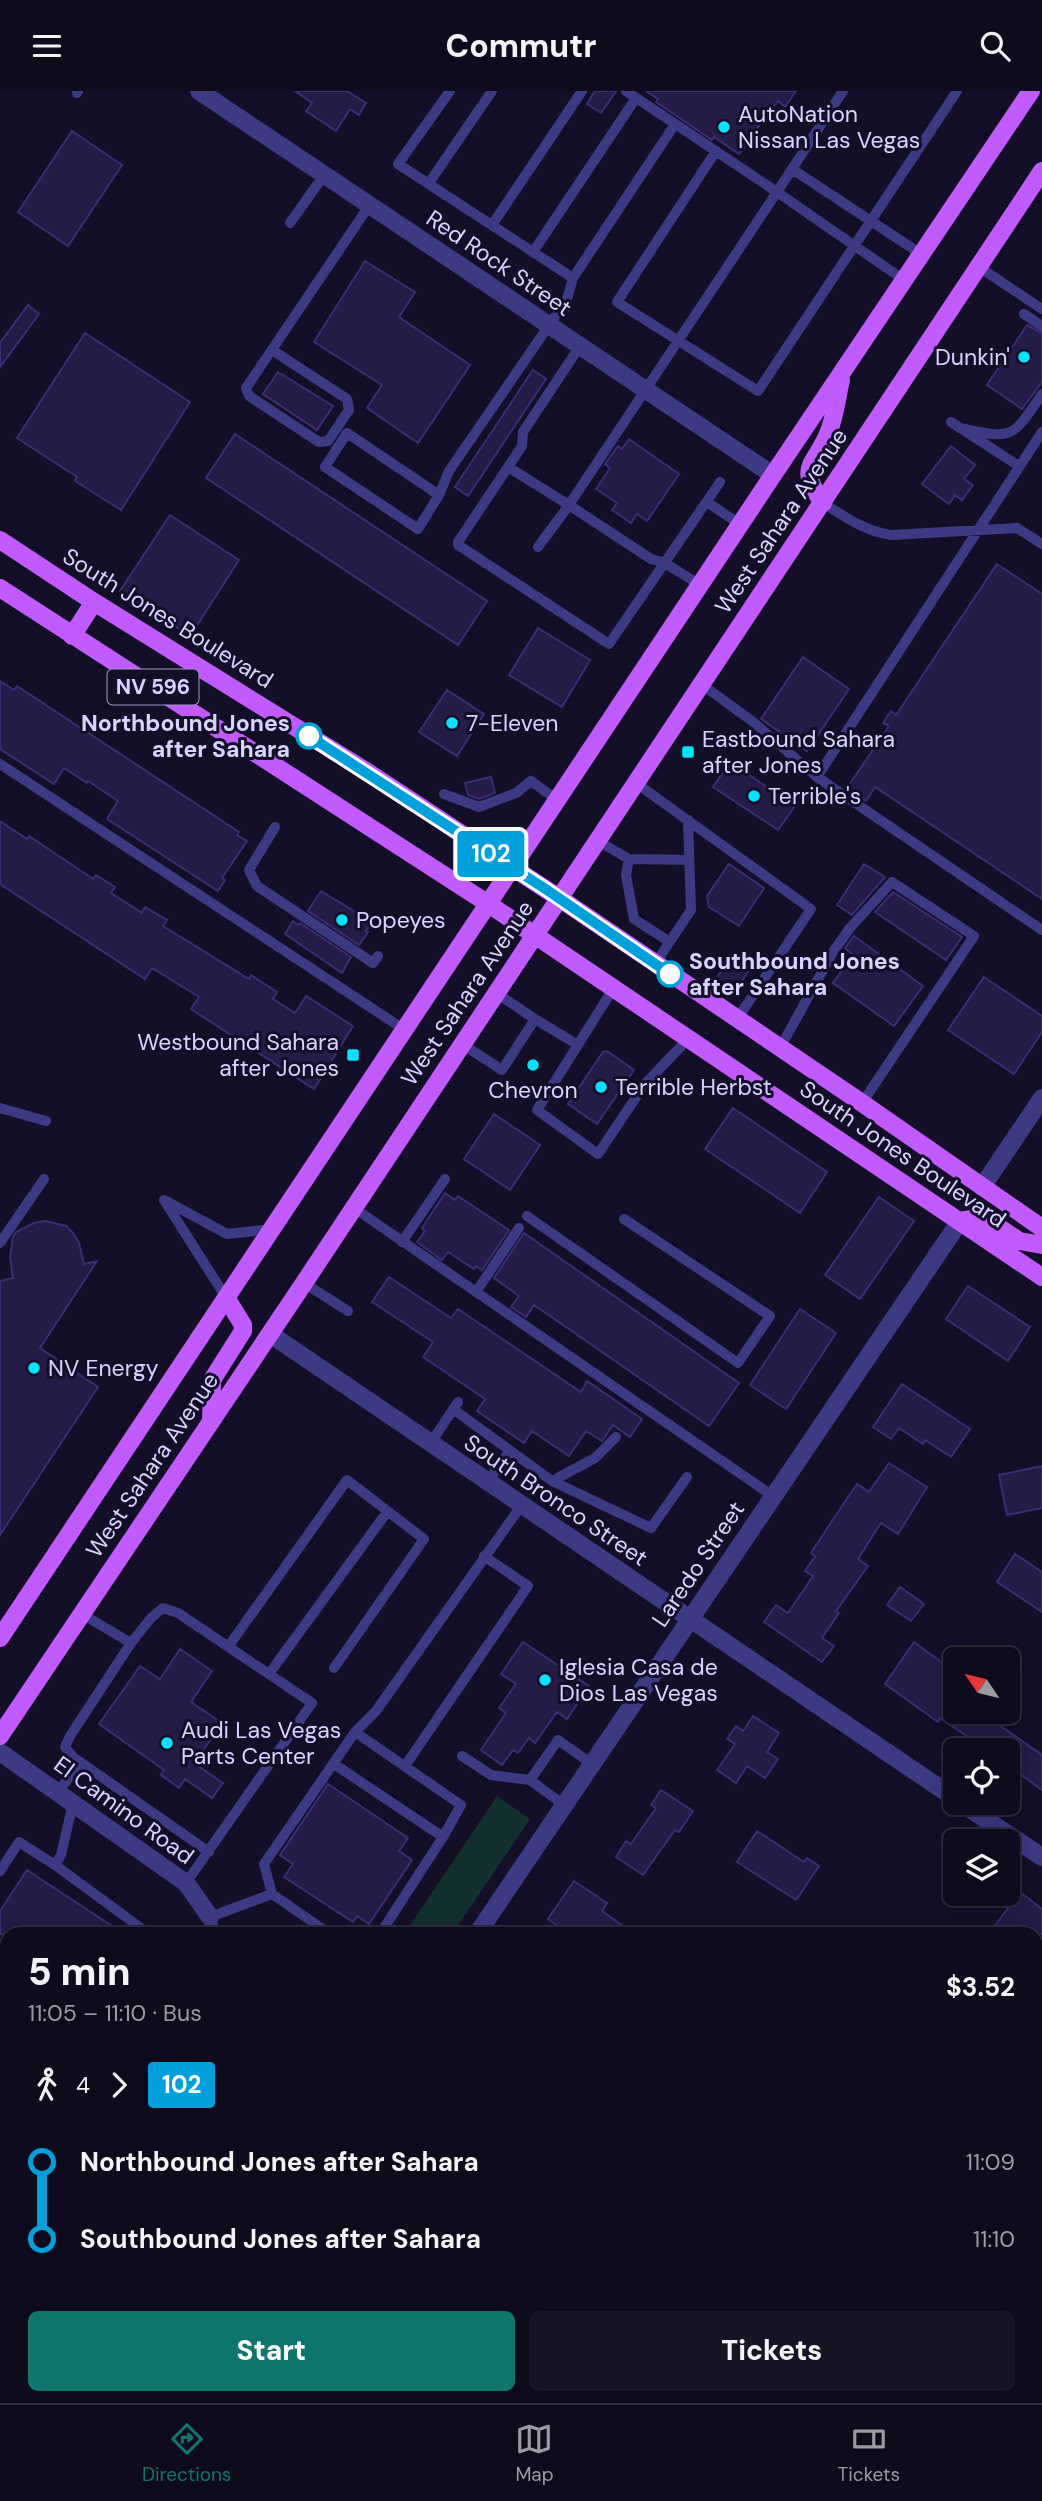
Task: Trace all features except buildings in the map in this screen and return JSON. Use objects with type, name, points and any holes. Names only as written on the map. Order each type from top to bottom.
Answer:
[{"type":"main road","name":"West Sahara Avenue","points":[[0,1639],[1031,91]]},
{"type":"main road","name":"West Sahara Avenue","points":[[0,1736],[270,1335],[1042,171]]},
{"type":"main road","points":[[823,503],[810,478],[809,464],[828,434],[844,368]]},
{"type":"main road","name":"South Jones Boulevard","points":[[0,540],[94,602],[369,773],[559,898],[1042,1228]]},
{"type":"main road","name":"South Jones Boulevard","points":[[0,588],[488,904],[1042,1277]]},
{"type":"main road","points":[[72,636],[94,602]]},
{"type":"main road","points":[[960,1221],[984,1217],[1019,1241],[1042,1245]]},
{"type":"main road","points":[[211,1422],[212,1380],[243,1331],[243,1325],[227,1299]]},
{"type":"street","name":"Red Rock Street","points":[[199,91],[773,475]]},
{"type":"street","points":[[982,1187],[1042,1098]]},
{"type":"street","name":"Laredo Street","points":[[482,1927],[960,1221]]},
{"type":"street","name":"South Bronco Street","points":[[270,1335],[943,1790]]},
{"type":"street","name":"El Camino Road","points":[[0,1752],[186,1883],[213,1925]]},
{"type":"street","points":[[979,1815],[1042,1857]]},
{"type":"lane","points":[[450,91],[398,164],[573,278]]},
{"type":"lane","points":[[429,183],[492,91]]},
{"type":"lane","points":[[492,225],[582,91]]},
{"type":"lane","points":[[626,91],[904,280]]},
{"type":"lane","points":[[538,547],[679,341],[843,91]]},
{"type":"lane","points":[[716,151],[617,302],[758,391],[957,91]]},
{"type":"lane","points":[[533,252],[636,98]]},
{"type":"lane","points":[[439,495],[347,433],[325,467],[418,529],[439,495],[449,471],[567,299],[573,278],[675,124]]},
{"type":"lane","points":[[792,169],[921,254]]},
{"type":"lane","points":[[290,223],[324,175]]},
{"type":"lane","points":[[272,350],[346,399],[349,409],[328,442],[319,442],[248,396],[246,388],[369,206]]},
{"type":"lane","points":[[978,267],[1042,309]]},
{"type":"lane","points":[[1024,314],[1042,326]]},
{"type":"lane","points":[[580,346],[523,432],[522,446],[458,545],[605,643],[611,642],[720,482]]},
{"type":"lane","points":[[1019,466],[956,425],[1000,436],[1010,433],[1020,427],[1042,394]]},
{"type":"lane","points":[[817,777],[1042,432]]},
{"type":"lane","points":[[508,467],[651,559],[665,563],[700,585]]},
{"type":"lane","points":[[706,502],[741,524]]},
{"type":"lane","points":[[823,503],[860,527],[877,533],[891,535],[1017,528],[1042,544]]},
{"type":"lane","points":[[701,684],[752,721],[817,777],[1042,930]]},
{"type":"lane","points":[[0,764],[405,1030]]},
{"type":"lane","points":[[444,794],[479,807],[516,793],[531,781],[557,800]]},
{"type":"lane","points":[[636,783],[811,909],[737,1019]]},
{"type":"lane","points":[[655,964],[691,911],[688,820]]},
{"type":"lane","points":[[275,827],[249,870],[257,886],[373,963],[378,956]]},
{"type":"lane","points":[[598,841],[629,859],[689,860]]},
{"type":"lane","points":[[629,859],[626,875],[634,919],[670,942]]},
{"type":"lane","points":[[780,1048],[850,927],[892,882],[974,936],[862,1103]]},
{"type":"lane","points":[[613,989],[537,1111],[598,1153],[645,1084],[688,1039]]},
{"type":"lane","points":[[496,993],[578,1045]]},
{"type":"lane","points":[[462,1044],[502,1070],[535,1019]]},
{"type":"lane","points":[[0,1108],[46,1121]]},
{"type":"lane","points":[[0,1243],[44,1179]]},
{"type":"lane","points":[[402,1241],[445,1179]]},
{"type":"lane","points":[[227,1299],[164,1200],[227,1234],[273,1229]]},
{"type":"lane","points":[[354,1208],[773,1496]]},
{"type":"lane","points":[[527,1216],[738,1363],[770,1316],[624,1219]]},
{"type":"lane","points":[[476,1292],[519,1228]]},
{"type":"lane","points":[[304,1283],[348,1311]]},
{"type":"lane","points":[[429,1444],[455,1405],[552,1481],[651,1528],[687,1477]]},
{"type":"lane","points":[[552,1481],[596,1458],[617,1437]]},
{"type":"lane","points":[[488,1483],[510,1450]]},
{"type":"lane","points":[[229,1647],[347,1480],[425,1539],[334,1668]]},
{"type":"lane","points":[[320,1927],[272,1893],[264,1864],[355,1732],[376,1711],[521,1506]]},
{"type":"lane","points":[[269,1674],[387,1512]]},
{"type":"lane","points":[[405,1766],[528,1586],[484,1556]]},
{"type":"lane","points":[[186,1883],[209,1852],[312,1703],[178,1613],[163,1608],[151,1618],[131,1643],[65,1747],[80,1763],[209,1852]]},
{"type":"lane","points":[[82,1613],[131,1643]]},
{"type":"lane","points":[[355,1732],[461,1805],[385,1927]]},
{"type":"lane","points":[[530,1780],[558,1740],[592,1764]]},
{"type":"lane","points":[[462,1756],[491,1775],[530,1780],[564,1805]]},
{"type":"lane","points":[[55,1865],[61,1855],[65,1798],[80,1763]]},
{"type":"lane","points":[[334,1763],[443,1837]]},
{"type":"lane","points":[[0,1871],[19,1842],[139,1927]]},
{"type":"lane","points":[[213,1925],[272,1893]]},
{"type":"green space","points":[[497,1796],[530,1819],[457,1927],[409,1927]]},
{"type":"bus line","name":"102","points":[[309,736],[544,888],[670,974]]},
{"type":"place","name":"AutoNation Nissan Las Vegas","points":[[724,127]]},
{"type":"place","name":"Dunkin'","points":[[1024,357]]},
{"type":"place","name":"7-Eleven","points":[[452,723]]},
{"type":"place","name":"Northbound Jones after Sahara","points":[[309,736]]},
{"type":"place","name":"Eastbound Sahara after Jones","points":[[688,752]]},
{"type":"place","name":"Terrible's","points":[[754,796]]},
{"type":"place","name":"Popeyes","points":[[342,920]]},
{"type":"place","name":"Southbound Jones after Sahara","points":[[670,974]]},
{"type":"place","name":"Westbound Sahara after Jones","points":[[353,1055]]},
{"type":"place","name":"Chevron","points":[[533,1065]]},
{"type":"place","name":"Terrible Herbst","points":[[601,1087]]},
{"type":"place","name":"NV Energy","points":[[34,1368]]},
{"type":"place","name":"Iglesia Casa de Dios Las Vegas","points":[[545,1680]]},
{"type":"place","name":"Audi Las Vegas Parts Center","points":[[167,1743]]}]
